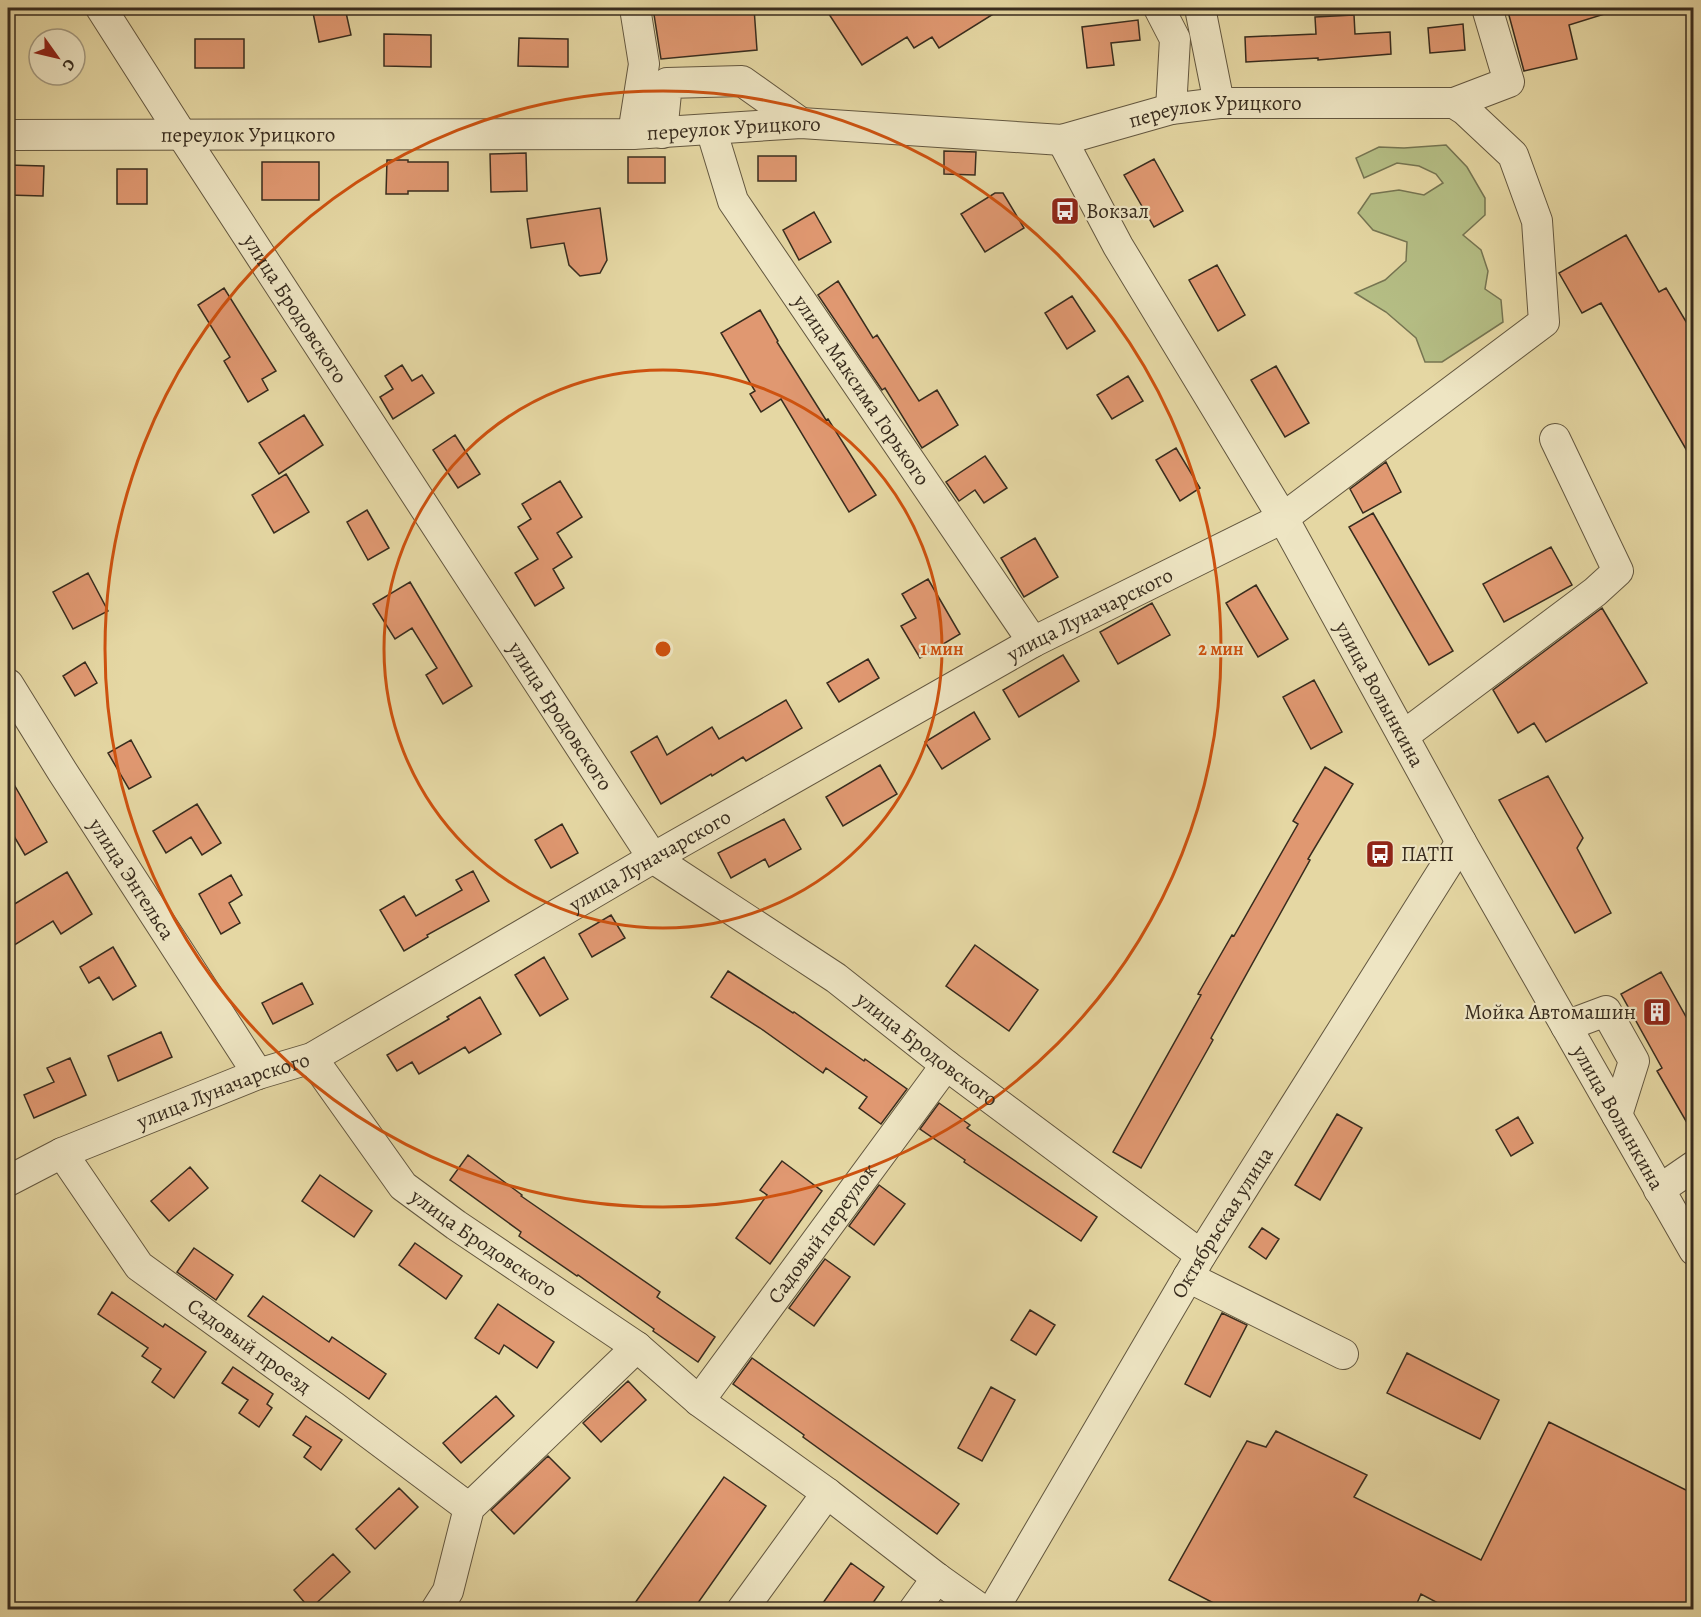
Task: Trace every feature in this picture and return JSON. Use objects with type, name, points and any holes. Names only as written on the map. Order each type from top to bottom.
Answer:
[{"type":"street","name":"улица Бродовского","points":[[101,8],[653,858],[836,978],[1194,1266],[1343,1354]]},
{"type":"street","points":[[633,134],[645,64],[635,8]]},
{"type":"street","points":[[1159,8],[1175,39],[1171,109]]},
{"type":"street","points":[[1200,8],[1219,103]]},
{"type":"street","points":[[1454,103],[1509,82],[1487,8]]},
{"type":"street","points":[[662,133],[667,83],[742,81],[801,123]]},
{"type":"street","name":"переулок Урицкого","points":[[8,135],[633,134],[801,123],[1062,140],[1171,109],[1219,103],[1454,103]]},
{"type":"street","name":"улица Луначарского","points":[[8,1181],[63,1153],[258,1074],[312,1058],[653,858],[1033,642],[1283,518],[1544,322],[1537,221],[1513,155],[1465,110],[1454,103]]},
{"type":"street","name":"улица Максима Горького","points":[[711,129],[733,201],[1033,642]]},
{"type":"street","name":"улица Волынкина","points":[[1062,140],[1118,246],[1283,518],[1461,842],[1694,1250]]},
{"type":"street","points":[[1403,736],[1595,592],[1618,572],[1555,438]]},
{"type":"street","name":"улица Энгельса","points":[[8,684],[258,1074]]},
{"type":"street","name":"Октябрьская улица","points":[[993,1610],[1194,1266],[1461,842]]},
{"type":"street","points":[[1566,1026],[1606,1011],[1634,1061],[1617,1115]]},
{"type":"street","name":"улица Бродовского","points":[[312,1058],[403,1186],[456,1225],[637,1347],[699,1401],[827,1493],[981,1610]]},
{"type":"street","name":"Садовый переулок","points":[[699,1401],[946,1065]]},
{"type":"street","name":"Садовый проезд","points":[[63,1153],[139,1266],[469,1508]]},
{"type":"street","points":[[1659,1190],[1694,1166]]},
{"type":"street","points":[[436,1610],[448,1592],[469,1508],[637,1347]]},
{"type":"street","points":[[742,1610],[827,1493]]},
{"type":"street","points":[[914,1610],[937,1578]]},
{"type":"green space","points":[[1446,145],[1467,167],[1485,198],[1485,215],[1463,235],[1481,250],[1488,271],[1485,289],[1501,300],[1503,322],[1442,362],[1425,362],[1416,338],[1386,312],[1355,293],[1385,280],[1406,261],[1407,242],[1373,230],[1358,213],[1371,194],[1399,190],[1424,195],[1443,183],[1436,174],[1419,166],[1397,163],[1364,178],[1356,158],[1379,147]]},
{"type":"building","points":[[312,8],[345,8],[351,35],[319,42]]},
{"type":"building","points":[[653,8],[754,8],[757,50],[661,59]]},
{"type":"building","points":[[825,8],[1003,8],[939,48],[932,37],[914,48],[907,37],[862,65]]},
{"type":"building","points":[[1507,8],[1611,8],[1611,12],[1569,25],[1577,59],[1524,71]]},
{"type":"building","points":[[1354,15],[1355,34],[1390,32],[1391,54],[1318,60],[1318,58],[1246,62],[1245,37],[1316,34],[1315,17]]},
{"type":"building","points":[[1138,20],[1140,40],[1111,43],[1114,65],[1087,68],[1082,27]]},
{"type":"building","points":[[1463,24],[1465,50],[1430,53],[1428,28]]},
{"type":"building","points":[[384,34],[431,35],[431,67],[384,66]]},
{"type":"building","points":[[519,38],[568,39],[568,67],[518,66]]},
{"type":"building","points":[[195,39],[244,39],[244,68],[195,68]]},
{"type":"building","points":[[944,151],[976,152],[975,175],[944,174]]},
{"type":"building","points":[[526,153],[527,191],[491,192],[490,154]]},
{"type":"building","points":[[758,156],[796,156],[796,181],[758,181]]},
{"type":"building","points":[[628,157],[665,157],[665,183],[628,183]]},
{"type":"building","points":[[1154,159],[1183,211],[1154,227],[1124,175]]},
{"type":"building","points":[[387,160],[448,162],[448,191],[408,191],[408,194],[386,194]]},
{"type":"building","points":[[262,162],[319,162],[319,200],[262,200]]},
{"type":"building","points":[[8,165],[44,166],[43,196],[8,195]]},
{"type":"building","points":[[117,169],[147,169],[147,204],[117,204]]},
{"type":"building","points":[[995,193],[1003,193],[1024,228],[985,252],[961,214]]},
{"type":"building","points":[[600,208],[607,260],[600,273],[580,276],[569,265],[564,243],[531,248],[527,219]]},
{"type":"building","points":[[814,212],[831,242],[799,260],[783,230]]},
{"type":"building","points":[[1626,235],[1659,292],[1666,288],[1694,335],[1694,463],[1601,303],[1582,313],[1559,273]]},
{"type":"building","points":[[1217,265],[1245,315],[1218,331],[1189,280]]},
{"type":"building","points":[[838,281],[873,338],[877,335],[919,401],[937,390],[958,425],[922,448],[885,388],[882,390],[818,295]]},
{"type":"building","points":[[224,288],[276,371],[262,379],[268,390],[248,402],[224,361],[230,357],[198,305]]},
{"type":"building","points":[[1072,296],[1095,331],[1067,349],[1045,313]]},
{"type":"building","points":[[760,310],[777,342],[876,495],[849,512],[781,399],[761,412],[750,394],[755,391],[721,333]]},
{"type":"building","points":[[402,365],[412,381],[422,375],[434,393],[393,419],[380,397],[393,389],[385,376]]},
{"type":"building","points":[[1276,366],[1309,423],[1285,437],[1251,380]]},
{"type":"building","points":[[1128,376],[1143,401],[1112,419],[1097,395]]},
{"type":"building","points":[[304,415],[323,445],[279,474],[259,443]]},
{"type":"building","points":[[455,435],[480,474],[458,488],[433,450]]},
{"type":"building","points":[[1176,448],[1200,488],[1180,501],[1156,460]]},
{"type":"building","points":[[985,456],[1007,488],[984,503],[975,490],[959,501],[946,482]]},
{"type":"building","points":[[1386,462],[1401,492],[1363,513],[1350,489]]},
{"type":"building","points":[[286,474],[309,512],[274,533],[252,495]]},
{"type":"building","points":[[560,481],[582,517],[557,533],[572,557],[553,569],[564,588],[535,606],[515,573],[538,559],[518,527],[531,519],[522,504]]},
{"type":"building","points":[[367,510],[389,548],[368,560],[347,522]]},
{"type":"building","points":[[1373,513],[1453,651],[1429,665],[1349,527]]},
{"type":"building","points":[[1035,538],[1058,577],[1024,597],[1001,558]]},
{"type":"building","points":[[1551,547],[1572,585],[1504,622],[1483,584]]},
{"type":"building","points":[[88,573],[108,611],[73,629],[53,592]]},
{"type":"building","points":[[928,579],[960,634],[920,658],[901,626],[916,618],[902,594]]},
{"type":"building","points":[[410,582],[472,686],[443,704],[426,675],[437,668],[412,628],[395,639],[373,604]]},
{"type":"building","points":[[1256,585],[1288,639],[1258,657],[1226,603]]},
{"type":"building","points":[[1152,603],[1170,635],[1118,664],[1100,632]]},
{"type":"building","points":[[1602,608],[1647,683],[1546,742],[1534,723],[1518,733],[1493,690]]},
{"type":"building","points":[[1063,655],[1079,681],[1019,717],[1003,690]]},
{"type":"building","points":[[868,659],[879,678],[839,702],[827,683]]},
{"type":"building","points":[[85,662],[97,683],[75,696],[63,676]]},
{"type":"building","points":[[1314,680],[1342,732],[1311,749],[1283,697]]},
{"type":"building","points":[[786,700],[802,728],[746,761],[743,757],[712,776],[711,774],[661,804],[631,752],[657,736],[667,755],[712,727],[719,739]]},
{"type":"building","points":[[974,712],[990,739],[942,769],[925,742]]},
{"type":"building","points":[[131,740],[151,777],[129,789],[108,753]]},
{"type":"building","points":[[880,765],[897,794],[843,826],[826,797]]},
{"type":"building","points":[[1325,767],[1353,784],[1308,859],[1310,860],[1211,1038],[1213,1040],[1141,1168],[1113,1152],[1201,995],[1198,994],[1298,824],[1293,821]]},
{"type":"building","points":[[8,774],[47,842],[25,855],[8,826]]},
{"type":"building","points":[[1548,776],[1583,838],[1577,848],[1611,913],[1575,933],[1499,800]]},
{"type":"building","points":[[197,804],[221,843],[202,855],[191,837],[166,853],[153,831]]},
{"type":"building","points":[[784,819],[801,849],[769,867],[765,859],[731,878],[718,853]]},
{"type":"building","points":[[562,824],[578,853],[551,868],[535,840]]},
{"type":"building","points":[[473,871],[489,901],[427,935],[428,937],[404,951],[380,910],[404,896],[416,916],[462,890],[456,880]]},
{"type":"building","points":[[67,872],[92,914],[61,934],[53,921],[8,949],[8,908]]},
{"type":"building","points":[[231,875],[242,895],[229,903],[240,923],[221,934],[199,894]]},
{"type":"building","points":[[611,915],[625,938],[592,957],[579,934]]},
{"type":"building","points":[[975,945],[1038,990],[1009,1031],[946,986]]},
{"type":"building","points":[[113,947],[136,986],[113,1000],[99,977],[89,983],[80,967]]},
{"type":"building","points":[[544,957],[568,999],[540,1016],[515,975]]},
{"type":"building","points":[[728,971],[794,1012],[907,1089],[881,1124],[859,1108],[867,1097],[826,1068],[823,1073],[760,1028],[711,997]]},
{"type":"building","name":"Мойка Автомашин","points":[[1661,972],[1694,1031],[1694,1135],[1657,1071],[1662,1068],[1621,994]]},
{"type":"building","points":[[302,983],[313,1004],[273,1024],[262,1003]]},
{"type":"building","points":[[480,997],[501,1034],[469,1053],[465,1047],[419,1074],[412,1062],[397,1071],[387,1055],[449,1019],[447,1017]]},
{"type":"building","points":[[161,1032],[172,1057],[118,1081],[108,1056]]},
{"type":"building","points":[[70,1058],[86,1095],[34,1118],[24,1095],[54,1082],[47,1068]]},
{"type":"building","points":[[939,1103],[970,1125],[967,1128],[1097,1217],[1081,1241],[964,1162],[965,1160],[920,1129]]},
{"type":"building","points":[[1337,1114],[1362,1128],[1320,1200],[1295,1185]]},
{"type":"building","points":[[1518,1117],[1533,1143],[1511,1156],[1496,1130]]},
{"type":"building","points":[[468,1155],[521,1196],[660,1292],[657,1297],[715,1337],[698,1362],[578,1275],[519,1236],[521,1232],[450,1180]]},
{"type":"building","points":[[782,1161],[822,1191],[770,1264],[736,1238],[767,1195],[760,1190]]},
{"type":"building","points":[[190,1167],[208,1188],[169,1221],[151,1201]]},
{"type":"building","points":[[320,1175],[372,1211],[354,1237],[302,1201]]},
{"type":"building","points":[[879,1185],[905,1204],[874,1245],[849,1226]]},
{"type":"building","points":[[1262,1228],[1279,1239],[1266,1259],[1249,1247]]},
{"type":"building","points":[[415,1243],[462,1276],[446,1299],[399,1265]]},
{"type":"building","points":[[194,1248],[233,1275],[216,1300],[177,1272]]},
{"type":"building","points":[[825,1259],[850,1277],[814,1326],[789,1308]]},
{"type":"building","points":[[112,1292],[163,1327],[165,1324],[206,1352],[174,1398],[152,1382],[161,1369],[142,1356],[148,1348],[98,1314]]},
{"type":"building","points":[[263,1296],[329,1342],[332,1337],[386,1374],[369,1399],[248,1316]]},
{"type":"building","points":[[498,1304],[554,1342],[537,1368],[504,1345],[499,1354],[475,1338]]},
{"type":"building","points":[[1030,1310],[1055,1325],[1036,1355],[1011,1340]]},
{"type":"building","points":[[1222,1313],[1247,1325],[1210,1397],[1185,1384]]},
{"type":"building","points":[[1407,1353],[1499,1400],[1480,1439],[1387,1393]]},
{"type":"building","points":[[752,1358],[959,1504],[937,1534],[733,1384]]},
{"type":"building","points":[[233,1367],[273,1394],[267,1404],[272,1408],[259,1427],[239,1413],[248,1400],[222,1383]]},
{"type":"building","points":[[628,1381],[646,1400],[601,1442],[583,1423]]},
{"type":"building","points":[[991,1387],[1015,1400],[982,1461],[958,1448]]},
{"type":"building","points":[[496,1396],[514,1416],[461,1463],[443,1443]]},
{"type":"building","points":[[306,1416],[342,1440],[321,1470],[304,1457],[311,1447],[293,1435]]},
{"type":"building","points":[[1549,1422],[1694,1494],[1694,1610],[1451,1610],[1421,1594],[1414,1610],[1227,1610],[1169,1580],[1247,1441],[1266,1447],[1276,1431],[1367,1475],[1354,1497],[1481,1560]]},
{"type":"building","points":[[548,1456],[570,1478],[514,1534],[491,1510]]},
{"type":"building","points":[[724,1477],[766,1506],[693,1610],[630,1610]]},
{"type":"building","points":[[399,1488],[418,1507],[375,1549],[356,1529]]},
{"type":"building","points":[[333,1554],[350,1572],[310,1609],[294,1590]]},
{"type":"building","points":[[851,1563],[884,1587],[868,1610],[818,1610]]},
{"type":"place","name":"Вокзал","points":[[1065,211]]},
{"type":"place","name":"ПАТП","points":[[1380,854]]},
{"type":"place","name":"Мойка Автомашин","points":[[1657,1012]]}]
